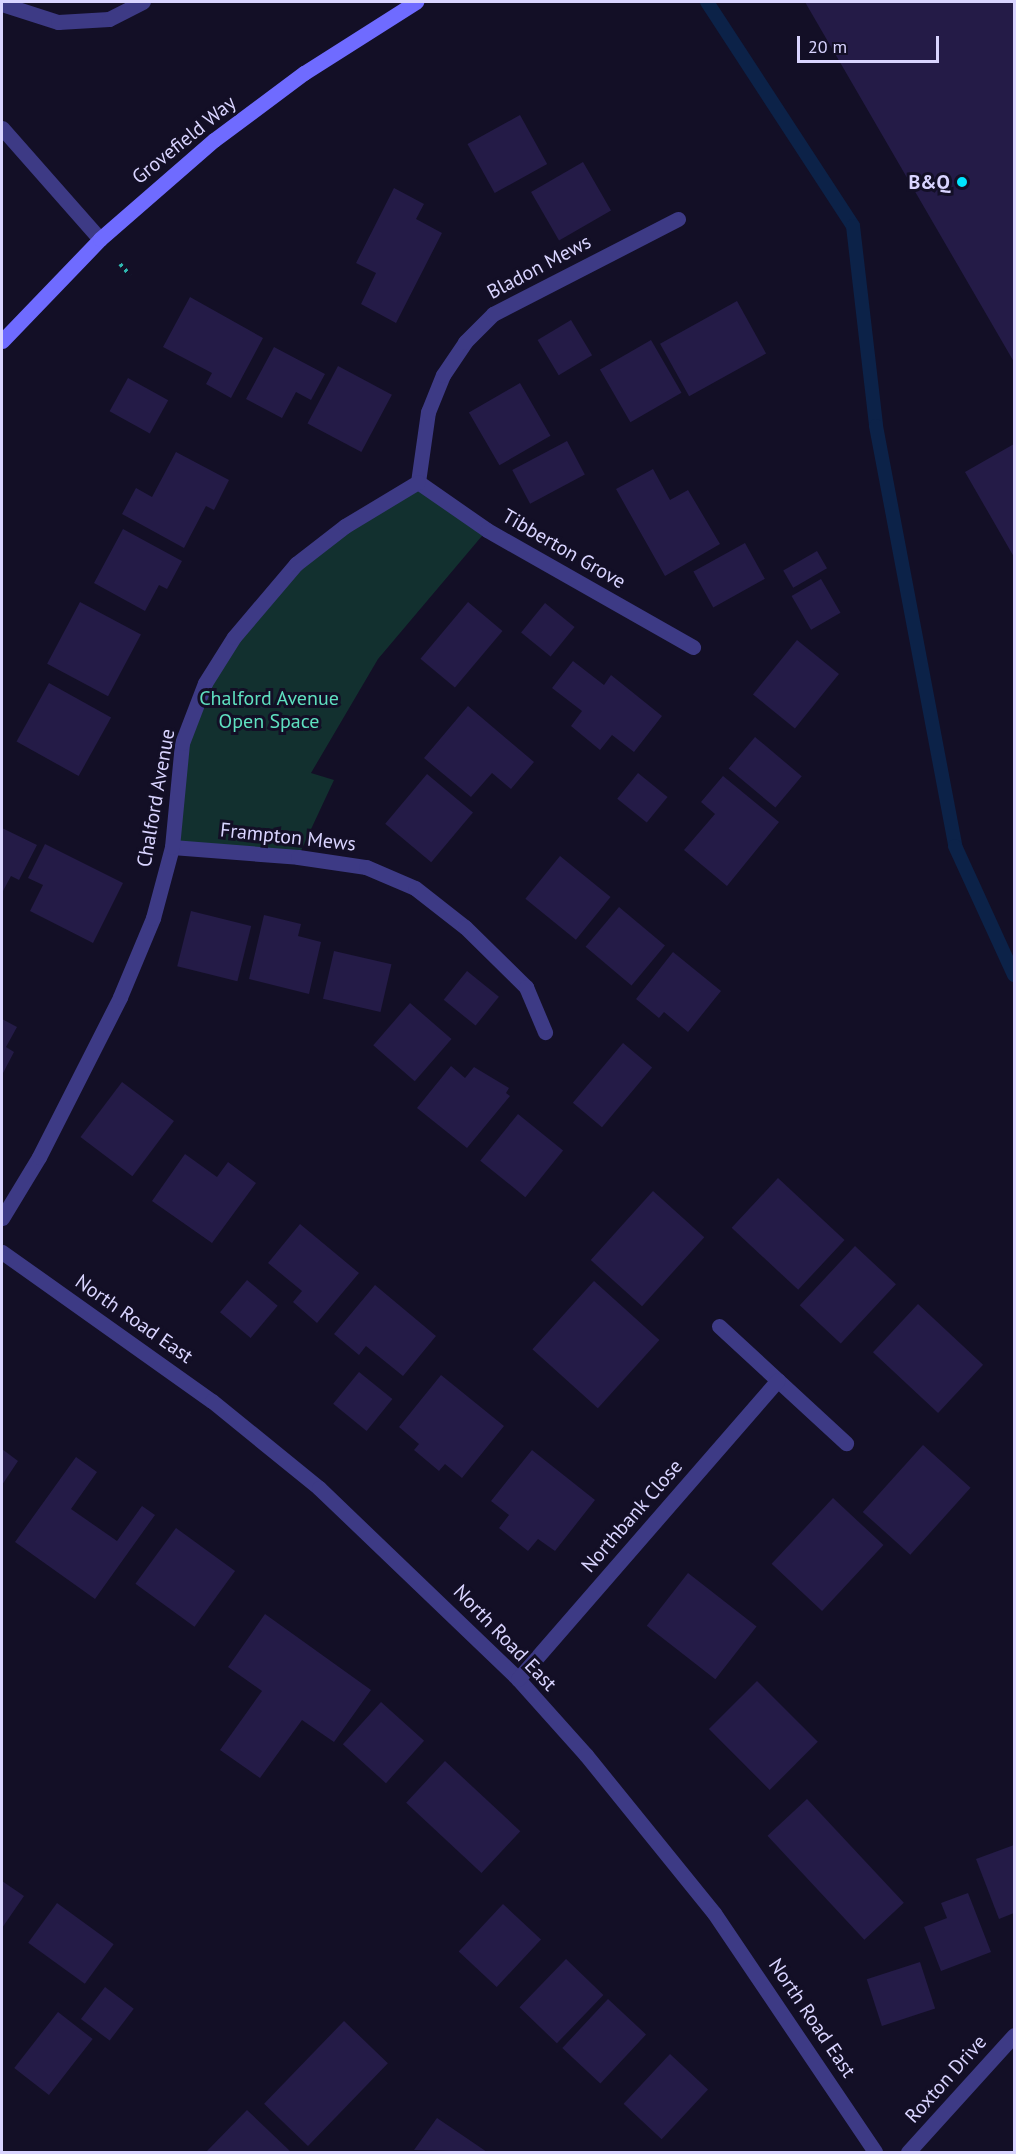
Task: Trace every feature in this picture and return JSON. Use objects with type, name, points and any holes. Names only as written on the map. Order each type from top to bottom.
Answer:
[{"type":"street","points":[[2,4],[58,22],[109,19],[142,2]]},
{"type":"street","name":"Grovefield Way","points":[[2,340],[100,239],[214,140],[304,73],[416,2]]},
{"type":"street","points":[[2,128],[100,239]]},
{"type":"street","name":"Bladon Mews","points":[[418,482],[428,412],[443,375],[465,342],[493,314],[678,219]]},
{"type":"street","name":"Tibberton Grove","points":[[418,482],[488,530],[693,646]]},
{"type":"street","name":"Chalford Avenue","points":[[2,1218],[39,1157],[120,997],[153,918],[172,847],[182,743],[205,683],[234,637],[296,564],[345,526],[418,482]]},
{"type":"street","name":"Frampton Mews","points":[[172,847],[298,856],[366,867],[415,888],[465,927],[526,987],[545,1032]]},
{"type":"street","name":"North Road East","points":[[2,1252],[212,1401],[310,1481],[518,1679],[586,1755],[714,1913],[875,2152]]},
{"type":"street","points":[[719,1326],[846,1443]]},
{"type":"street","name":"Northbank Close","points":[[518,1679],[778,1380]]},
{"type":"street","name":"Roxton Drive","points":[[908,2152],[1014,2035]]},
{"type":"green space","name":"Chalford Avenue Open Space","points":[[418,482],[487,530],[378,659],[311,773],[334,780],[298,857],[172,847],[182,743],[205,683],[296,564]]},
{"type":"building","name":"B&Q","points":[[805,2],[1014,2],[1014,362]]},
{"type":"building","points":[[520,115],[547,164],[495,193],[468,144]]},
{"type":"building","points":[[583,162],[611,210],[559,240],[531,192]]},
{"type":"building","points":[[394,188],[424,204],[416,219],[442,233],[396,323],[361,304],[376,273],[356,263]]},
{"type":"building","points":[[190,297],[263,338],[231,398],[206,384],[212,373],[163,347]]},
{"type":"building","points":[[737,301],[766,353],[689,396],[660,344]]},
{"type":"building","points":[[571,320],[592,355],[559,375],[538,340]]},
{"type":"building","points":[[651,340],[682,393],[630,422],[600,370]]},
{"type":"building","points":[[274,347],[325,374],[311,400],[296,392],[282,418],[246,399]]},
{"type":"building","points":[[338,366],[392,395],[361,452],[307,423]]},
{"type":"building","points":[[128,378],[168,400],[150,434],[110,411]]},
{"type":"building","points":[[520,383],[550,436],[499,465],[469,412]]},
{"type":"building","points":[[567,441],[585,475],[530,504],[512,470]]},
{"type":"building","points":[[1014,444],[1014,557],[965,472]]},
{"type":"building","points":[[176,452],[229,480],[214,510],[206,506],[184,548],[122,514],[136,488],[152,497]]},
{"type":"building","points":[[653,469],[670,500],[688,490],[720,544],[665,576],[616,489]]},
{"type":"building","points":[[123,529],[182,561],[167,589],[159,585],[145,611],[94,583]]},
{"type":"building","points":[[745,543],[765,579],[713,607],[693,572]]},
{"type":"building","points":[[817,551],[827,568],[793,588],[783,570]]},
{"type":"building","points":[[821,579],[840,613],[811,630],[792,596]]},
{"type":"building","points":[[80,602],[141,634],[108,696],[47,664]]},
{"type":"building","points":[[468,602],[502,631],[455,688],[420,659]]},
{"type":"building","points":[[545,603],[575,627],[551,656],[521,633]]},
{"type":"building","points":[[797,640],[839,674],[795,728],[753,694]]},
{"type":"building","points":[[573,661],[604,685],[611,675],[662,716],[634,752],[612,735],[600,750],[571,726],[582,711],[552,688]]},
{"type":"building","points":[[49,683],[111,717],[79,776],[17,742]]},
{"type":"building","points":[[468,706],[534,762],[511,789],[492,773],[471,797],[424,758]]},
{"type":"building","points":[[755,737],[802,776],[775,808],[729,768]]},
{"type":"building","points":[[638,773],[668,797],[647,823],[617,799]]},
{"type":"building","points":[[427,774],[473,813],[431,862],[385,824]]},
{"type":"building","points":[[723,776],[779,822],[727,886],[684,850],[715,814],[701,802]]},
{"type":"building","points":[[2,828],[37,845],[19,880],[11,876],[3,891]]},
{"type":"building","points":[[45,844],[123,883],[93,943],[30,911],[43,885],[28,878]]},
{"type":"building","points":[[560,856],[611,897],[576,940],[525,899]]},
{"type":"building","points":[[619,907],[665,946],[632,985],[586,947]]},
{"type":"building","points":[[191,911],[251,926],[237,981],[177,966]]},
{"type":"building","points":[[264,915],[301,924],[298,936],[321,942],[309,994],[249,979]]},
{"type":"building","points":[[334,951],[391,964],[380,1012],[323,999]]},
{"type":"building","points":[[673,952],[721,991],[688,1032],[664,1012],[659,1018],[636,999]]},
{"type":"building","points":[[467,971],[499,997],[476,1026],[444,1000]]},
{"type":"building","points":[[410,1003],[452,1039],[415,1081],[373,1045]]},
{"type":"building","points":[[2,1019],[17,1027],[6,1047],[14,1052],[2,1075]]},
{"type":"building","points":[[623,1043],[652,1067],[602,1127],[573,1103]]},
{"type":"building","points":[[451,1066],[465,1078],[474,1067],[509,1088],[506,1093],[510,1096],[467,1148],[417,1108]]},
{"type":"building","points":[[122,1082],[174,1121],[132,1176],[80,1137]]},
{"type":"building","points":[[518,1114],[563,1151],[525,1197],[480,1161]]},
{"type":"building","points":[[185,1154],[217,1177],[228,1162],[256,1183],[212,1243],[152,1201]]},
{"type":"building","points":[[778,1178],[845,1240],[798,1290],[732,1228]]},
{"type":"building","points":[[653,1191],[704,1237],[642,1306],[591,1260]]},
{"type":"building","points":[[300,1224],[359,1273],[317,1323],[293,1302],[302,1291],[268,1263]]},
{"type":"building","points":[[855,1246],[896,1284],[841,1343],[800,1305]]},
{"type":"building","points":[[247,1280],[278,1306],[251,1338],[220,1312]]},
{"type":"building","points":[[594,1281],[659,1340],[598,1408],[532,1349]]},
{"type":"building","points":[[375,1285],[436,1336],[403,1376],[366,1346],[359,1355],[334,1334]]},
{"type":"building","points":[[918,1304],[983,1365],[938,1413],[873,1352]]},
{"type":"building","points":[[359,1372],[392,1399],[367,1431],[333,1404]]},
{"type":"building","points":[[441,1375],[504,1426],[462,1478],[445,1464],[439,1471],[414,1450],[419,1444],[399,1427]]},
{"type":"building","points":[[923,1445],[971,1488],[910,1555],[863,1512]]},
{"type":"building","points":[[2,1449],[18,1461],[2,1485]]},
{"type":"building","points":[[532,1450],[595,1500],[555,1551],[538,1539],[528,1551],[499,1528],[509,1515],[491,1501]]},
{"type":"building","points":[[76,1457],[97,1472],[71,1509],[117,1541],[142,1506],[155,1515],[95,1599],[15,1542]]},
{"type":"building","points":[[833,1498],[883,1545],[822,1611],[772,1564]]},
{"type":"building","points":[[176,1528],[235,1571],[195,1627],[135,1584]]},
{"type":"building","points":[[688,1573],[757,1627],[715,1679],[647,1626]]},
{"type":"building","points":[[265,1614],[371,1690],[334,1742],[302,1720],[260,1778],[220,1750],[262,1691],[228,1667]]},
{"type":"building","points":[[757,1681],[818,1742],[770,1790],[709,1729]]},
{"type":"building","points":[[381,1702],[424,1741],[386,1783],[343,1744]]},
{"type":"building","points":[[445,1761],[520,1831],[481,1873],[406,1803]]},
{"type":"building","points":[[807,1799],[904,1903],[864,1940],[768,1836]]},
{"type":"building","points":[[1014,1845],[1014,1913],[999,1919],[976,1859]]},
{"type":"building","points":[[2,1881],[24,1896],[2,1928]]},
{"type":"building","points":[[968,1893],[991,1952],[941,1971],[924,1927],[947,1918],[941,1903]]},
{"type":"building","points":[[57,1903],[114,1944],[85,1984],[28,1943]]},
{"type":"building","points":[[503,1904],[541,1939],[497,1987],[459,1952]]},
{"type":"building","points":[[566,1959],[603,1995],[557,2043],[519,2007]]},
{"type":"building","points":[[920,1962],[935,2009],[882,2026],[867,1979]]},
{"type":"building","points":[[105,1987],[134,2009],[110,2041],[81,2019]]},
{"type":"building","points":[[608,1999],[646,2034],[600,2083],[562,2048]]},
{"type":"building","points":[[58,2012],[93,2039],[49,2095],[14,2068]]},
{"type":"building","points":[[344,2021],[388,2063],[308,2146],[264,2104]]},
{"type":"building","points":[[670,2054],[708,2089],[662,2139],[624,2104]]},
{"type":"building","points":[[247,2110],[291,2152],[206,2152]]},
{"type":"building","points":[[437,2118],[487,2152],[414,2150]]},
{"type":"waterway","points":[[707,2],[853,226],[876,426],[955,846],[1014,975]]},
{"type":"place","name":"B&Q","points":[[962,182]]}]
